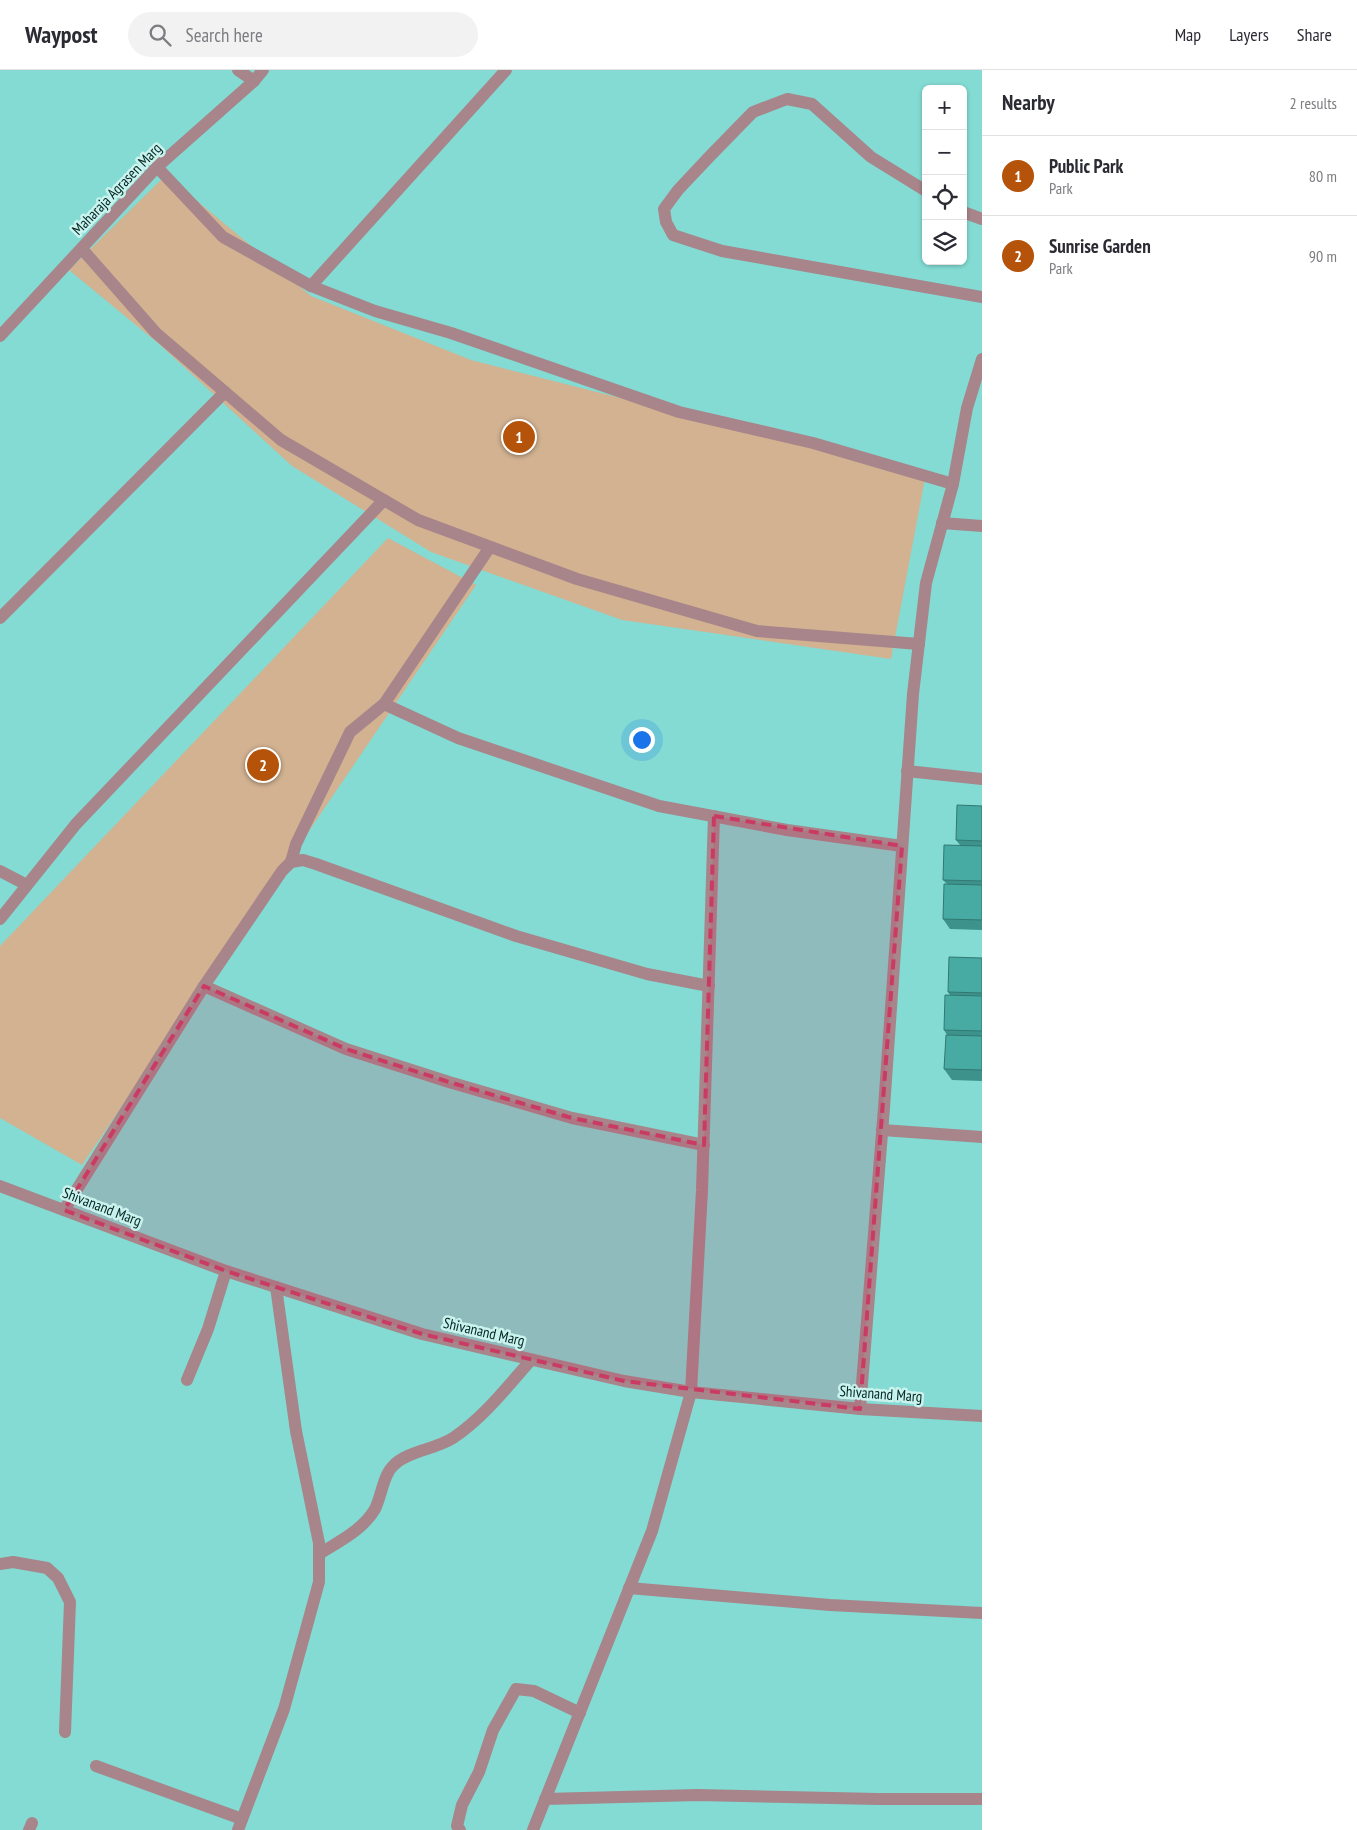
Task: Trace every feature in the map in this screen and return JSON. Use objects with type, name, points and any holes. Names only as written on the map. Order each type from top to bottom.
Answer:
[{"type":"street","points":[[238,70],[254,81]]},
{"type":"street","name":"Maharaja Agrasen Marg","points":[[0,336],[157,167],[254,81],[263,70]]},
{"type":"street","points":[[311,286],[506,70]]},
{"type":"street","points":[[922,189],[871,156],[812,104],[787,99],[752,112],[678,190],[664,209],[666,222],[673,235],[722,251],[982,297]]},
{"type":"street","points":[[157,167],[223,237],[311,286],[375,311],[451,333],[679,412],[813,443],[953,484]]},
{"type":"street","points":[[967,214],[982,220]]},
{"type":"street","points":[[82,249],[156,333],[281,440],[418,520],[577,579],[757,631],[919,644]]},
{"type":"street","points":[[860,1409],[907,771],[926,583],[953,484],[967,408],[982,359]]},
{"type":"street","points":[[0,618],[225,392]]},
{"type":"street","points":[[0,919],[76,824],[384,500]]},
{"type":"street","points":[[942,523],[982,526]]},
{"type":"street","points":[[64,1210],[204,986],[282,871],[291,862],[296,844],[350,732],[384,704],[490,547]]},
{"type":"street","points":[[384,704],[458,738],[659,806],[787,830],[902,846]]},
{"type":"street","points":[[907,771],[982,779]]},
{"type":"street","points":[[533,1830],[652,1531],[691,1392],[704,1145],[714,816]]},
{"type":"street","points":[[291,862],[303,860],[316,864],[516,936],[647,974],[709,986]]},
{"type":"street","points":[[0,871],[27,885]]},
{"type":"street","points":[[204,986],[346,1049],[449,1082],[572,1118],[704,1145]]},
{"type":"street","points":[[882,1130],[982,1136]]},
{"type":"street","name":"Shivanand Marg","points":[[0,1186],[226,1271],[422,1334],[531,1360],[624,1381],[691,1392],[860,1409],[982,1416]]},
{"type":"street","points":[[187,1380],[208,1329],[226,1271]]},
{"type":"street","points":[[96,1766],[240,1824],[284,1709],[319,1582],[320,1543],[296,1431],[276,1287]]},
{"type":"street","points":[[319,1554],[348,1536],[364,1522],[374,1509],[387,1476],[394,1464],[406,1457],[438,1447],[454,1438],[487,1410],[531,1360]]},
{"type":"street","points":[[0,1564],[13,1562],[48,1568],[58,1578],[70,1602],[65,1732]]},
{"type":"street","points":[[630,1588],[830,1605],[982,1613]]},
{"type":"street","points":[[460,1830],[457,1826],[462,1805],[479,1772],[493,1730],[516,1689],[534,1691],[580,1713]]},
{"type":"street","points":[[545,1799],[698,1795],[869,1799],[982,1799]]},
{"type":"highlighted area","points":[[714,816],[902,846],[860,1409],[624,1381],[422,1334],[226,1271],[64,1210],[204,986],[346,1049],[449,1082],[572,1118],[704,1145]]},
{"type":"shaded area","points":[[166,175],[311,296],[471,360],[926,473],[891,659],[622,620],[431,552],[292,466],[159,344],[69,270]]},
{"type":"shaded area","points":[[388,538],[476,585],[82,1165],[0,1118],[0,946]]},
{"type":"building","points":[[957,805],[982,806],[982,841],[956,840]]},
{"type":"building","points":[[944,845],[982,846],[982,881],[943,880]]},
{"type":"building","points":[[944,884],[982,885],[982,920],[943,919]]},
{"type":"building","points":[[949,957],[982,958],[982,993],[948,992]]},
{"type":"building","points":[[945,995],[982,996],[982,1031],[944,1030]]},
{"type":"building","points":[[946,1035],[982,1036],[982,1070],[944,1069]]},
{"type":"place","name":"Public Park","points":[[519,437]]},
{"type":"place","name":"Sunrise Garden","points":[[263,765]]}]
